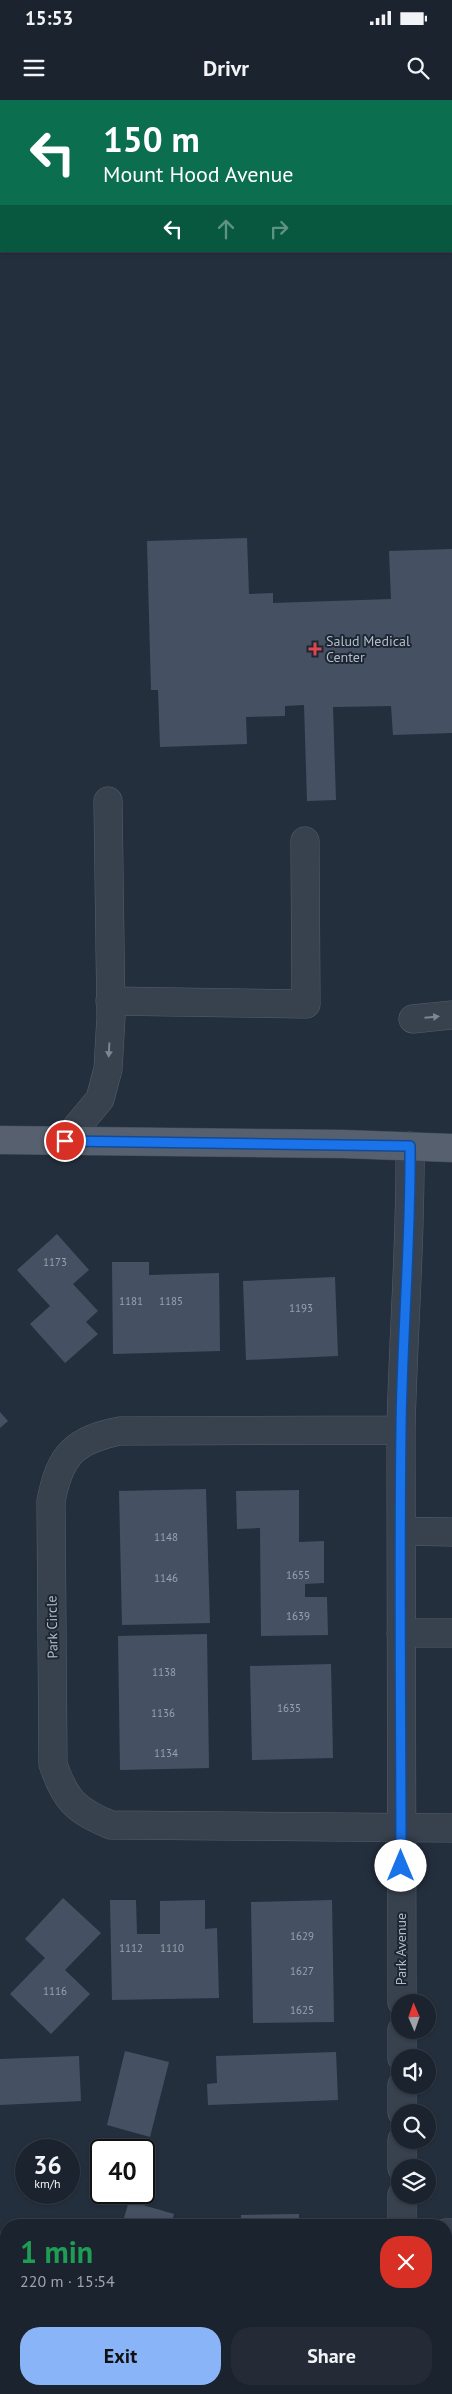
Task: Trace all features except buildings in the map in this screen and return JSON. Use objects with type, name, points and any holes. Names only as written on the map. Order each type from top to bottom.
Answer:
[{"type":"main road","points":[[0,1140],[452,1148]]},
{"type":"street","points":[[65,1141],[100,1099],[108,1069],[110,1001],[108,801]]},
{"type":"street","points":[[110,1001],[306,1004],[305,841]]},
{"type":"street","points":[[413,1019],[452,1015]]},
{"type":"street","name":"Park Avenue","points":[[402,1994],[401,1430],[403,1338],[411,1210],[410,1146]]},
{"type":"street","name":"Park Circle","points":[[401,1430],[120,1431],[97,1435],[82,1443],[67,1457],[56,1477],[51,1501],[53,1764],[60,1783],[72,1802],[88,1816],[111,1825],[452,1828]]},
{"type":"street","points":[[401,1531],[452,1532]]},
{"type":"street","points":[[401,1633],[452,1633]]},
{"type":"street","points":[[402,2204],[402,2219]]},
{"type":"place","name":"Salud Medical Center","points":[[315,649]]},
{"type":"route","points":[[65,1141],[410,1146],[411,1210],[403,1338],[401,1430],[401,1866]]}]
